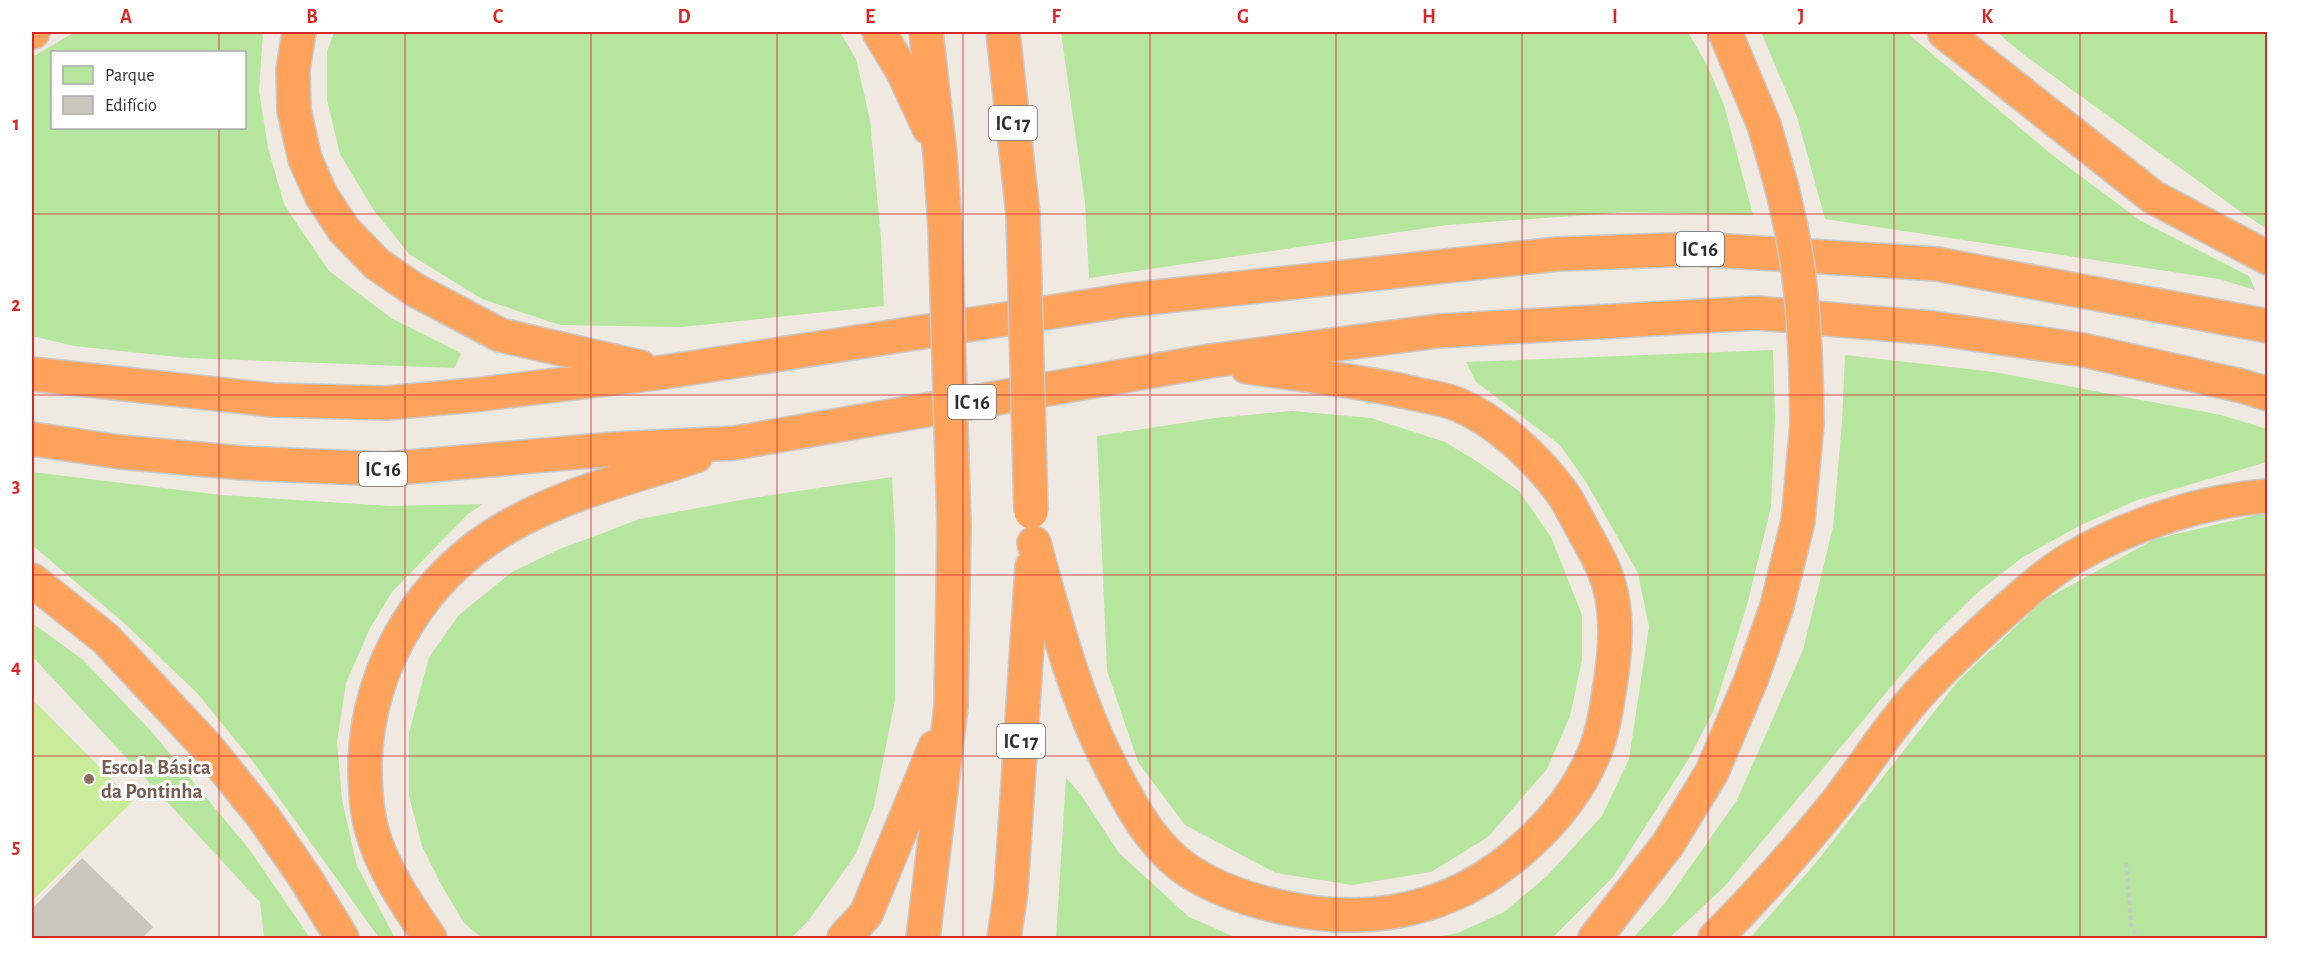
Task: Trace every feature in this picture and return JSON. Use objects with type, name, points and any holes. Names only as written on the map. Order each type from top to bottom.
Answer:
[{"type":"highway","points":[[298,32],[293,70],[294,110],[305,159],[321,195],[344,230],[377,264],[415,290],[500,335],[665,372]]},
{"type":"highway","points":[[879,32],[903,72],[940,154]]},
{"type":"highway","points":[[923,939],[951,706],[954,525],[945,227],[940,154],[926,32]]},
{"type":"highway","name":"IC 17","points":[[1003,32],[1023,214],[1032,527],[1011,891],[1004,939]]},
{"type":"highway","points":[[1595,939],[1668,844],[1712,772],[1751,680],[1777,606],[1798,521],[1807,424],[1806,349],[1799,280],[1788,211],[1764,125],[1725,32]]},
{"type":"highway","points":[[1944,32],[2153,197],[2268,258]]},
{"type":"highway","name":"IC 16","points":[[32,374],[272,400],[386,403],[665,372],[1128,300],[1558,255],[1696,249],[1937,264],[2268,326]]},
{"type":"highway","name":"IC 16","points":[[32,439],[120,452],[243,463],[385,469],[614,449],[735,443],[1210,361],[1438,331],[1757,313],[1932,328],[2083,350],[2268,394]]},
{"type":"highway","points":[[1032,527],[1072,678],[1094,736],[1135,815],[1168,855],[1208,882],[1260,903],[1298,911],[1342,915],[1387,912],[1425,905],[1462,889],[1509,860],[1533,840],[1581,780],[1594,754],[1604,722],[1613,671],[1616,621],[1605,570],[1563,492],[1532,457],[1497,428],[1458,404],[1398,390],[1210,361]]},
{"type":"highway","points":[[430,939],[407,904],[385,861],[371,826],[365,780],[366,740],[376,690],[389,654],[412,614],[436,584],[463,558],[508,527],[554,503],[735,443]]},
{"type":"highway","points":[[1715,939],[1776,874],[1837,801],[1909,706],[1946,665],[2038,582],[2075,557],[2136,528],[2185,512],[2249,497],[2268,496]]},
{"type":"highway","points":[[32,580],[106,639],[207,747],[270,826],[306,879],[342,939]]},
{"type":"highway","points":[[844,939],[866,914],[951,706]]},
{"type":"path","points":[[2126,863],[2132,924],[2137,939]]},
{"type":"green space","points":[[75,32],[263,32],[259,91],[268,148],[284,204],[329,271],[391,318],[461,353],[455,368],[188,358],[74,346],[32,336],[32,57]]},
{"type":"green space","points":[[334,32],[840,32],[856,59],[870,120],[881,239],[884,306],[681,327],[560,325],[482,299],[409,254],[373,209],[340,154],[327,100],[327,52]]},
{"type":"green space","points":[[1061,32],[1688,32],[1708,67],[1724,105],[1753,215],[1627,212],[1447,225],[1089,278],[1085,203]]},
{"type":"green space","points":[[1761,32],[1906,32],[2051,154],[2141,221],[2249,276],[2255,290],[2219,279],[1825,219],[1797,117]]},
{"type":"green space","points":[[1997,32],[2267,32],[2267,229],[2024,55]]},
{"type":"green space","points":[[1773,350],[1775,417],[1771,507],[1747,605],[1713,712],[1688,760],[1613,877],[1552,938],[1431,938],[1458,933],[1504,912],[1547,876],[1602,816],[1629,759],[1649,627],[1638,573],[1586,482],[1560,445],[1476,382],[1466,362]]},
{"type":"green space","points":[[1845,355],[1994,372],[2221,415],[2267,429],[2267,462],[2137,500],[2079,526],[2023,557],[1978,592],[1935,634],[1724,887],[1669,938],[1633,938],[1665,903],[1737,800],[1803,650],[1833,527]]},
{"type":"green space","points":[[1292,411],[1371,418],[1445,442],[1478,462],[1519,491],[1551,537],[1582,615],[1582,660],[1570,716],[1547,769],[1488,837],[1431,872],[1352,885],[1276,873],[1185,825],[1138,762],[1107,671],[1097,436],[1215,418]]},
{"type":"green space","points":[[32,472],[221,495],[389,506],[483,504],[468,514],[392,592],[370,628],[346,683],[337,742],[342,800],[357,866],[395,938],[379,938],[254,763],[198,694],[123,622],[32,545]]},
{"type":"green space","points":[[892,477],[895,535],[895,700],[874,806],[856,854],[809,920],[791,938],[482,938],[464,923],[422,846],[409,796],[409,733],[429,657],[459,615],[512,572],[560,549],[640,519],[746,499]]},
{"type":"green space","points":[[2268,514],[2267,938],[1750,938],[1814,865],[1959,680],[2044,600],[2155,539]]},
{"type":"green space","points":[[32,623],[82,659],[151,731],[249,849],[310,938],[264,938],[260,902],[32,656]]},
{"type":"green space","points":[[32,699],[133,801],[32,901]]},
{"type":"green space","points":[[1066,778],[1079,792],[1119,853],[1189,917],[1237,938],[1056,938]]},
{"type":"building","points":[[82,859],[152,927],[141,938],[32,938],[32,910]]},
{"type":"place","name":"Escola Básica da Pontinha","points":[[89,779]]}]
